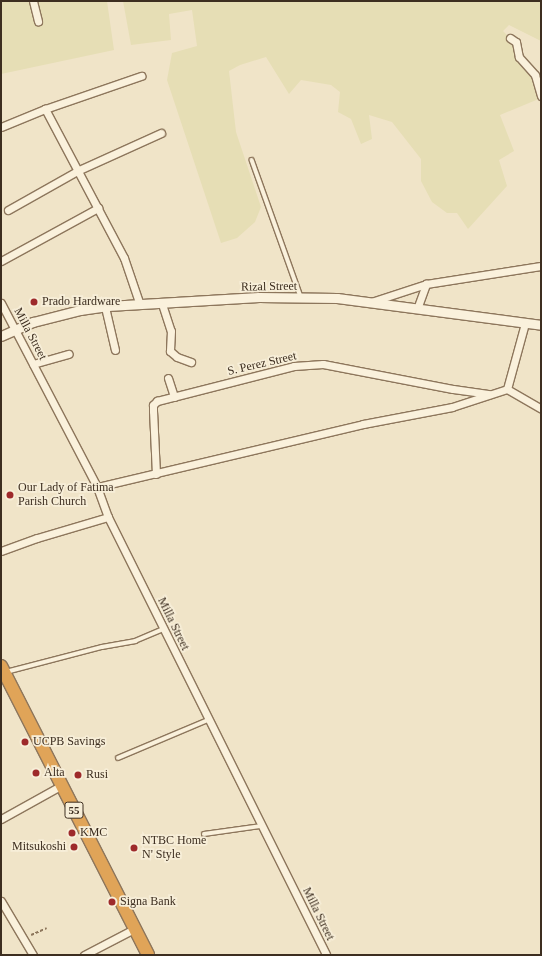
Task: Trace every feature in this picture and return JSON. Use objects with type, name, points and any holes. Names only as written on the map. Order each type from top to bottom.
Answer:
[{"type":"highway","name":"55","points":[[3,669],[148,955]]},
{"type":"street","points":[[33,1],[38,21]]},
{"type":"street","points":[[510,38],[518,47],[519,57],[535,75],[541,96]]},
{"type":"street","points":[[1,127],[45,109],[141,76]]},
{"type":"street","points":[[45,109],[79,170],[130,271],[140,305]]},
{"type":"street","points":[[8,210],[79,170],[161,133]]},
{"type":"street","points":[[1,261],[98,208]]},
{"type":"street","points":[[369,303],[426,284],[541,266]]},
{"type":"street","points":[[417,309],[426,284]]},
{"type":"street","name":"Rizal Street","points":[[1,336],[15,328],[33,322],[80,310],[105,307],[259,298],[337,298],[541,325]]},
{"type":"street","name":"Milla Street","points":[[1,303],[96,487],[108,517],[163,629],[326,955]]},
{"type":"street","points":[[162,304],[171,331],[170,351],[177,357],[191,362]]},
{"type":"street","points":[[105,307],[115,350]]},
{"type":"street","points":[[507,389],[525,323]]},
{"type":"street","points":[[33,364],[69,354]]},
{"type":"street","name":"S. Perez Street","points":[[156,474],[153,405],[157,401],[294,366],[323,364],[453,389],[493,394]]},
{"type":"street","points":[[168,378],[174,397]]},
{"type":"street","points":[[96,487],[363,424],[452,407],[507,389],[541,408]]},
{"type":"street","points":[[1,552],[37,538],[108,517]]},
{"type":"street","points":[[1,819],[62,786]]},
{"type":"street","points":[[1,901],[33,955]]},
{"type":"street","points":[[84,955],[134,929]]},
{"type":"lane","points":[[252,160],[301,298]]},
{"type":"lane","points":[[3,669],[136,641],[163,629]]},
{"type":"lane","points":[[118,758],[208,720]]},
{"type":"lane","points":[[204,834],[262,826]]},
{"type":"path","points":[[23,939],[47,928]]},
{"type":"shaded area","points":[[1,1],[107,1],[114,50],[1,74]]},
{"type":"shaded area","points":[[123,1],[541,1],[541,41],[509,25],[503,31],[510,38],[535,75],[541,98],[500,115],[514,151],[499,160],[507,186],[468,229],[457,213],[447,213],[432,202],[421,181],[421,159],[392,122],[369,115],[372,139],[361,144],[351,119],[338,112],[340,92],[331,85],[301,80],[289,94],[266,57],[240,65],[229,71],[236,132],[261,207],[255,222],[237,238],[221,243],[167,80],[172,53],[197,46],[192,10],[169,14],[171,40],[131,45]]},
{"type":"place","name":"Prado Hardware","points":[[34,302]]},
{"type":"place","name":"Our Lady of Fatima Parish Church","points":[[10,495]]},
{"type":"place","name":"UCPB Savings","points":[[25,742]]},
{"type":"place","name":"Alta","points":[[36,773]]},
{"type":"place","name":"Rusi","points":[[78,775]]},
{"type":"place","name":"KMC","points":[[72,833]]},
{"type":"place","name":"Mitsukoshi","points":[[74,847]]},
{"type":"place","name":"NTBC Home N' Style","points":[[134,848]]},
{"type":"place","name":"Signa Bank","points":[[112,902]]}]
